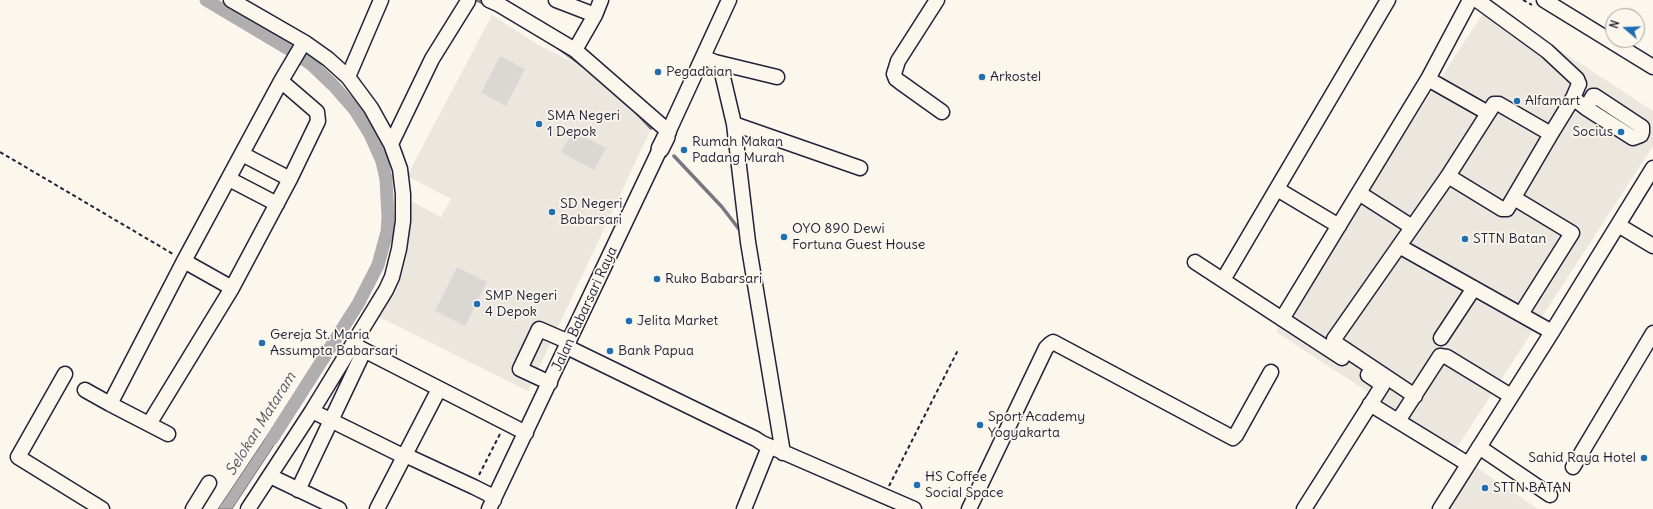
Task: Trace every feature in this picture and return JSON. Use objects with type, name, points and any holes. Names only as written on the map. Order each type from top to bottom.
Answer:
[{"type":"street","points":[[232,0],[328,59],[348,77],[372,108],[391,144],[400,169],[403,194],[403,221],[399,249],[392,277],[359,348],[331,420],[298,490]]},
{"type":"street","points":[[348,77],[380,0]]},
{"type":"street","points":[[391,144],[432,59],[466,0]]},
{"type":"street","points":[[489,0],[575,50],[665,139]]},
{"type":"street","points":[[556,0],[595,15]]},
{"type":"street","points":[[575,50],[595,15],[601,0]]},
{"type":"street","name":"Jalan Babarsari Raya","points":[[492,506],[665,139],[709,60],[729,0]]},
{"type":"street","points":[[938,0],[898,61],[894,74],[896,79],[942,112]]},
{"type":"street","points":[[1223,280],[1388,0]]},
{"type":"street","points":[[1282,319],[1428,80],[1470,0]]},
{"type":"street","points":[[1448,176],[1502,209],[1507,209],[1550,134],[1573,98],[1579,84],[1576,79],[1547,51],[1477,0]]},
{"type":"street","points":[[1544,0],[1653,66]]},
{"type":"street","points":[[110,404],[184,261],[303,44]]},
{"type":"street","points":[[709,60],[776,77]]},
{"type":"street","points":[[709,60],[722,73],[734,124],[748,242],[783,453]]},
{"type":"street","points":[[149,424],[232,288],[290,179],[318,121],[319,114],[284,77]]},
{"type":"street","points":[[1428,80],[1488,113]]},
{"type":"street","points":[[1573,98],[1586,108]]},
{"type":"street","points":[[1415,396],[1334,341],[1448,176],[1494,104],[1499,104],[1550,134]]},
{"type":"street","points":[[734,124],[860,168]]},
{"type":"street","points":[[242,154],[290,179]]},
{"type":"street","points":[[1440,509],[1552,332],[1653,168]]},
{"type":"street","points":[[228,179],[277,204]]},
{"type":"street","points":[[1277,189],[1338,226]]},
{"type":"street","points":[[1358,193],[1412,227]]},
{"type":"street","points":[[1514,198],[1572,233],[1521,314]]},
{"type":"street","points":[[1618,225],[1653,246]]},
{"type":"street","points":[[1399,246],[1552,332]]},
{"type":"street","points":[[184,261],[232,288]]},
{"type":"street","points":[[1195,262],[1382,384],[1304,509]]},
{"type":"street","points":[[1441,338],[1474,288]]},
{"type":"street","points":[[550,383],[520,369],[539,329],[769,447],[914,509]]},
{"type":"street","points":[[1573,467],[1653,333]]},
{"type":"street","points":[[969,509],[1046,348],[1053,342],[1232,438],[1236,435],[1271,372]]},
{"type":"street","points":[[359,348],[526,433]]},
{"type":"street","points":[[248,509],[312,411],[359,348]]},
{"type":"street","points":[[1398,421],[1442,356],[1447,357],[1511,396]]},
{"type":"street","points":[[66,374],[18,457],[102,509]]},
{"type":"street","points":[[377,509],[402,456],[439,389]]},
{"type":"street","points":[[84,390],[168,434]]},
{"type":"street","points":[[1370,404],[1468,464]]},
{"type":"street","points":[[312,411],[486,499],[492,506]]},
{"type":"street","points":[[744,509],[769,447]]},
{"type":"street","points":[[1479,447],[1550,495]]},
{"type":"street","points":[[402,456],[488,494],[492,506]]},
{"type":"street","points":[[270,476],[339,509]]},
{"type":"street","points":[[193,509],[209,483]]},
{"type":"path","points":[[0,152],[184,261]]},
{"type":"path","points":[[884,496],[958,350]]},
{"type":"path","points":[[474,487],[506,423]]},
{"type":"shaded area","name":"STTN Batan","points":[[1489,4],[1653,111],[1653,146],[1456,449],[1276,332]]},
{"type":"shaded area","points":[[492,15],[537,44],[580,66],[619,96],[650,131],[528,391],[377,316],[409,200],[441,217],[451,199],[407,176]]},
{"type":"shaded area","points":[[500,56],[525,69],[506,106],[481,93]]},
{"type":"shaded area","points":[[573,131],[606,148],[594,170],[561,152]]},
{"type":"shaded area","points":[[457,267],[487,282],[465,326],[435,311]]},
{"type":"shaded area","points":[[277,421],[286,427],[232,509],[218,509]]},
{"type":"shaded area","name":"STTN BATAN","points":[[1476,467],[1538,509],[1449,509]]},
{"type":"waterway","name":"Selokan Mataram","points":[[206,0],[290,50],[312,65],[334,86],[355,110],[370,134],[382,161],[386,179],[388,217],[387,232],[378,265],[358,304],[272,439]]},
{"type":"waterway","points":[[477,0],[485,4]]},
{"type":"waterway","points":[[556,46],[582,65]]},
{"type":"waterway","points":[[636,112],[651,128]]},
{"type":"waterway","points":[[674,156],[722,207],[742,233]]},
{"type":"place","name":"Pegadaian","points":[[658,72]]},
{"type":"place","name":"Arkostel","points":[[982,77]]},
{"type":"place","name":"Alfamart","points":[[1517,101]]},
{"type":"place","name":"SMA Negeri 1 Depok","points":[[539,124]]},
{"type":"place","name":"Socius","points":[[1621,132]]},
{"type":"place","name":"Rumah Makan Padang Murah","points":[[684,150]]},
{"type":"place","name":"SD Negeri Babarsari","points":[[552,212]]},
{"type":"place","name":"OYO 890 Dewi Fortuna Guest House","points":[[784,237]]},
{"type":"place","name":"STTN Batan","points":[[1465,239]]},
{"type":"place","name":"Ruko Babarsari","points":[[657,279]]},
{"type":"place","name":"SMP Negeri 4 Depok","points":[[477,304]]},
{"type":"place","name":"Jelita Market","points":[[629,321]]},
{"type":"place","name":"Gereja St. Maria Assumpta Babarsari","points":[[262,343]]},
{"type":"place","name":"Bank Papua","points":[[610,351]]},
{"type":"place","name":"Sport Academy Yogyakarta","points":[[980,425]]},
{"type":"place","name":"Sahid Raya Hotel","points":[[1644,458]]},
{"type":"place","name":"HS Coffee Social Space","points":[[917,485]]},
{"type":"place","name":"STTN BATAN","points":[[1485,488]]}]
